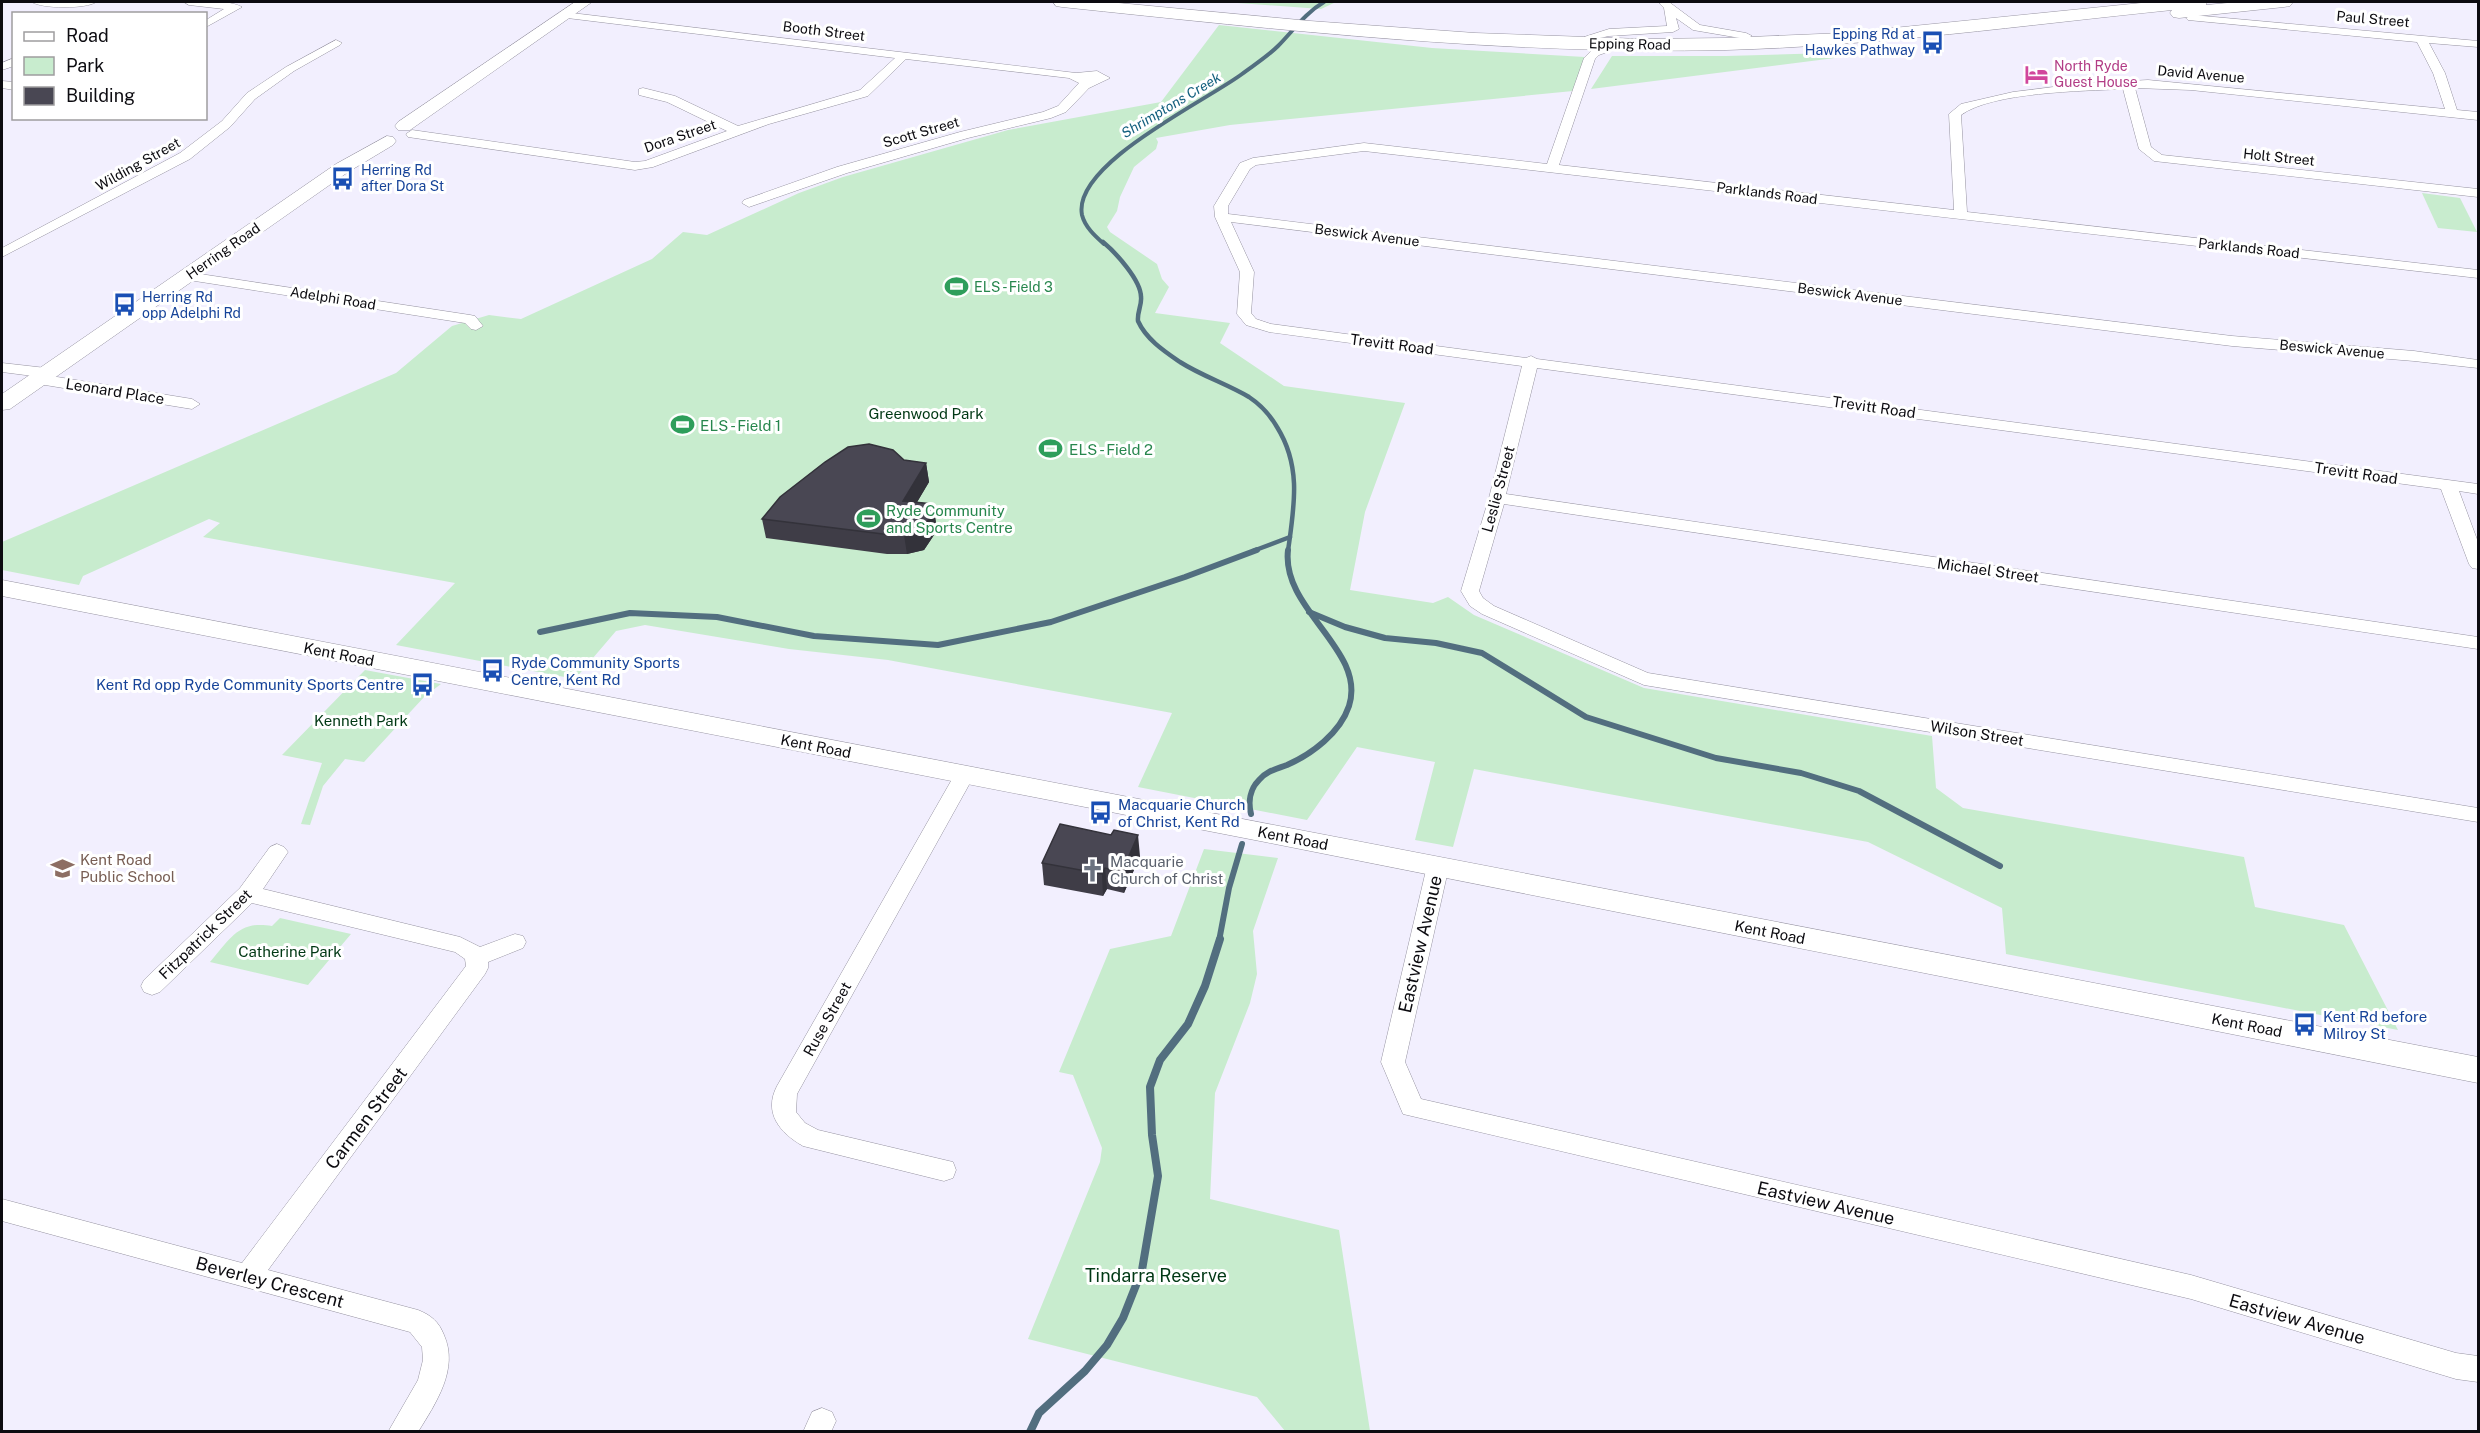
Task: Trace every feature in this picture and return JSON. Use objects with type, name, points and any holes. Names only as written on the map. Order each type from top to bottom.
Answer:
[{"type":"main road","name":"Epping Road","points":[[1062,2],[1273,19],[1466,39],[1620,44],[1726,44],[1890,35],[2196,10]]},
{"type":"main road","name":"Epping Road","points":[[1166,2],[1273,19]]},
{"type":"main road","points":[[2032,12],[2094,2]]},
{"type":"main road","name":"Epping Road","points":[[1346,26],[1590,37],[1746,36],[1886,28],[2122,2]]},
{"type":"main road","points":[[1726,44],[1784,48],[1946,38],[2284,2]]},
{"type":"street","points":[[37,2],[68,4],[91,2]]},
{"type":"street","points":[[189,2],[236,7],[207,23]]},
{"type":"street","points":[[408,130],[563,15],[584,2]]},
{"type":"street","points":[[1665,5],[1697,28],[1746,36]]},
{"type":"street","points":[[1590,37],[1602,32],[1658,32],[1673,29],[1665,5]]},
{"type":"street","name":"Paul Street","points":[[2196,10],[2421,39],[2478,44]]},
{"type":"street","name":"Booth Street","points":[[563,15],[1081,79]]},
{"type":"street","points":[[2421,39],[2439,74],[2452,113]]},
{"type":"street","name":"Wilding Street","points":[[2,253],[185,156],[219,130],[251,96],[290,69],[336,43]]},
{"type":"street","points":[[1552,168],[1573,103],[1592,55],[1620,44]]},
{"type":"street","name":"Dora Street","points":[[408,130],[635,166],[660,162],[738,131],[864,93],[903,56]]},
{"type":"street","name":"Scott Street","points":[[749,203],[854,166],[964,135],[1047,115],[1062,109],[1081,79]]},
{"type":"street","name":"David Avenue","points":[[1962,216],[1954,114],[1957,109],[1981,100],[2018,94],[2167,85],[2478,116]]},
{"type":"street","name":"Holt Street","points":[[2128,86],[2145,148],[2159,158],[2478,193]]},
{"type":"street","points":[[643,92],[671,99],[738,131]]},
{"type":"street","name":"Herring Road","points":[[2,404],[342,168],[387,141],[404,139],[408,130]]},
{"type":"street","name":"Parklands Road","points":[[1222,217],[1221,206],[1245,166],[1263,159],[1364,147],[2478,274]]},
{"type":"street","name":"Trevitt Road","points":[[1222,217],[1247,272],[1244,314],[1251,322],[1269,328],[1531,361],[2478,489]]},
{"type":"street","name":"Beswick Avenue","points":[[1222,217],[2232,341],[2414,356],[2478,364]]},
{"type":"street","name":"Adelphi Road","points":[[187,276],[470,319],[476,326]]},
{"type":"street","name":"Leslie Street","points":[[1488,610],[1476,602],[1470,591],[1497,498],[1531,361]]},
{"type":"street","name":"Leonard Place","points":[[2,368],[192,404]]},
{"type":"street","points":[[2448,485],[2478,564]]},
{"type":"street","name":"Michael Street","points":[[1497,498],[2478,643]]},
{"type":"street","name":"Kent Road","points":[[2,588],[2478,1070]]},
{"type":"street","name":"Wilson Street","points":[[1488,610],[1644,679],[2478,815]]},
{"type":"street","name":"Ruse Street","points":[[944,1170],[812,1139],[796,1130],[784,1115],[785,1093],[964,774]]},
{"type":"street","name":"Fitzpatrick Street","points":[[152,986],[248,894],[277,852]]},
{"type":"street","name":"Eastview Avenue","points":[[1438,866],[1393,1062],[1412,1107],[2191,1287],[2456,1366],[2478,1369]]},
{"type":"street","points":[[248,894],[460,945],[477,957],[515,942]]},
{"type":"street","name":"Carmen Street","points":[[248,1276],[472,978],[477,968],[477,957]]},
{"type":"street","name":"Beverley Crescent","points":[[2,1210],[418,1322],[432,1336],[437,1360],[428,1389],[402,1431]]},
{"type":"green space","points":[[1224,2],[1336,2],[1321,9]]},
{"type":"green space","name":"Greenwood Park","points":[[1219,25],[1432,48],[1585,57],[1573,91],[1230,125],[1156,138],[1158,142],[1156,149],[1134,167],[1120,197],[1117,211],[1107,227],[1110,232],[1157,264],[1162,279],[1169,287],[1155,313],[1230,323],[1220,343],[1284,386],[1405,403],[1365,512],[1350,590],[1433,603],[1448,597],[1474,615],[1644,688],[1932,736],[1936,788],[1963,808],[2244,857],[2255,907],[2344,925],[2398,1030],[2006,954],[2002,908],[1868,842],[1474,769],[1453,847],[1415,840],[1435,762],[1357,747],[1307,820],[1138,787],[1172,713],[888,660],[789,649],[645,625],[616,631],[575,679],[396,645],[455,583],[203,537],[220,523],[209,519],[83,576],[79,585],[2,570],[2,542],[396,373],[452,326],[489,315],[521,319],[652,259],[683,232],[707,235],[799,193],[843,177],[1008,130],[1161,102]]},
{"type":"green space","points":[[1828,53],[1835,58],[1591,89],[1612,56]]},
{"type":"green space","points":[[2422,193],[2460,198],[2477,232],[2438,228]]},
{"type":"green space","name":"Kenneth Park","points":[[365,670],[441,684],[425,696],[364,762],[345,759],[323,786],[310,825],[301,824],[322,763],[282,755]]},
{"type":"green space","name":"Tindarra Reserve","points":[[1204,849],[1278,858],[1253,931],[1257,974],[1250,1003],[1215,1093],[1210,1199],[1339,1230],[1370,1431],[1285,1431],[1257,1397],[1028,1339],[1100,1162],[1102,1148],[1073,1075],[1059,1072],[1110,949],[1171,936]]},
{"type":"green space","name":"Catherine Park","points":[[280,918],[351,934],[308,985],[210,962],[236,933],[251,926],[272,926]]},
{"type":"building","points":[[869,444],[893,450],[904,460],[926,463],[903,501],[933,504],[931,516],[921,530],[904,535],[883,534],[762,519],[780,497],[825,462],[848,447]]},
{"type":"building","points":[[1060,824],[1111,835],[1114,830],[1138,835],[1122,872],[1105,868],[1102,874],[1042,863]]},
{"type":"waterway","name":"Shrimptons Creek","points":[[1104,244],[1088,227],[1082,215],[1085,195],[1098,175],[1119,155],[1145,136],[1265,57],[1305,17],[1324,2]]},
{"type":"waterway","name":"Shrimptons Creek","points":[[1103,242],[1120,259],[1137,283],[1141,300],[1138,321],[1151,339],[1188,367],[1249,397],[1265,410],[1277,427],[1285,442],[1293,472],[1294,503],[1290,537]]},
{"type":"waterway","points":[[1253,551],[1290,537]]},
{"type":"waterway","name":"Shrimptons Creek","points":[[1288,551],[1290,537]]},
{"type":"waterway","points":[[540,632],[630,613],[717,617],[814,636],[938,645],[1051,622],[1257,550]]},
{"type":"waterway","name":"Shrimptons Creek","points":[[1288,551],[1289,572],[1297,592],[1310,612]]},
{"type":"waterway","name":"Shrimptons Creek","points":[[1251,814],[1250,796],[1259,780],[1268,772],[1306,755],[1324,742],[1339,725],[1349,706],[1351,686],[1346,666],[1310,612]]},
{"type":"waterway","points":[[1310,612],[1345,627],[1385,638],[1436,643],[1482,653],[1586,717],[1716,758],[1801,773],[1859,791],[2000,866]]},
{"type":"waterway","name":"Shrimptons Creek","points":[[1219,941],[1229,888],[1242,844]]},
{"type":"waterway","name":"Shrimptons Creek","points":[[1030,1432],[1039,1413],[1085,1371],[1107,1345],[1123,1318],[1142,1270],[1158,1176],[1152,1135],[1150,1087],[1160,1060],[1188,1024],[1205,986],[1220,939]]},
{"type":"place","name":"Epping Rd at Hawkes Pathway","points":[[1933,42]]},
{"type":"place","name":"North Ryde Guest House","points":[[2036,74]]},
{"type":"place","name":"Herring Rd after Dora St","points":[[343,178]]},
{"type":"place","name":"ELS - Field 3","points":[[956,287]]},
{"type":"place","name":"Herring Rd opp Adelphi Rd","points":[[124,305]]},
{"type":"place","name":"ELS - Field 1","points":[[682,425]]},
{"type":"place","name":"ELS - Field 2","points":[[1051,449]]},
{"type":"place","name":"Ryde Community and Sports Centre","points":[[868,519]]},
{"type":"place","name":"Ryde Community Sports Centre, Kent Rd","points":[[493,671]]},
{"type":"place","name":"Kent Rd opp Ryde Community Sports Centre","points":[[422,684]]},
{"type":"place","name":"Macquarie Church of Christ, Kent Rd","points":[[1100,813]]},
{"type":"place","name":"Kent Road Public School","points":[[62,868]]},
{"type":"place","name":"Macquarie Church of Christ","points":[[1092,870]]},
{"type":"place","name":"Kent Rd before Milroy St","points":[[2305,1025]]}]
